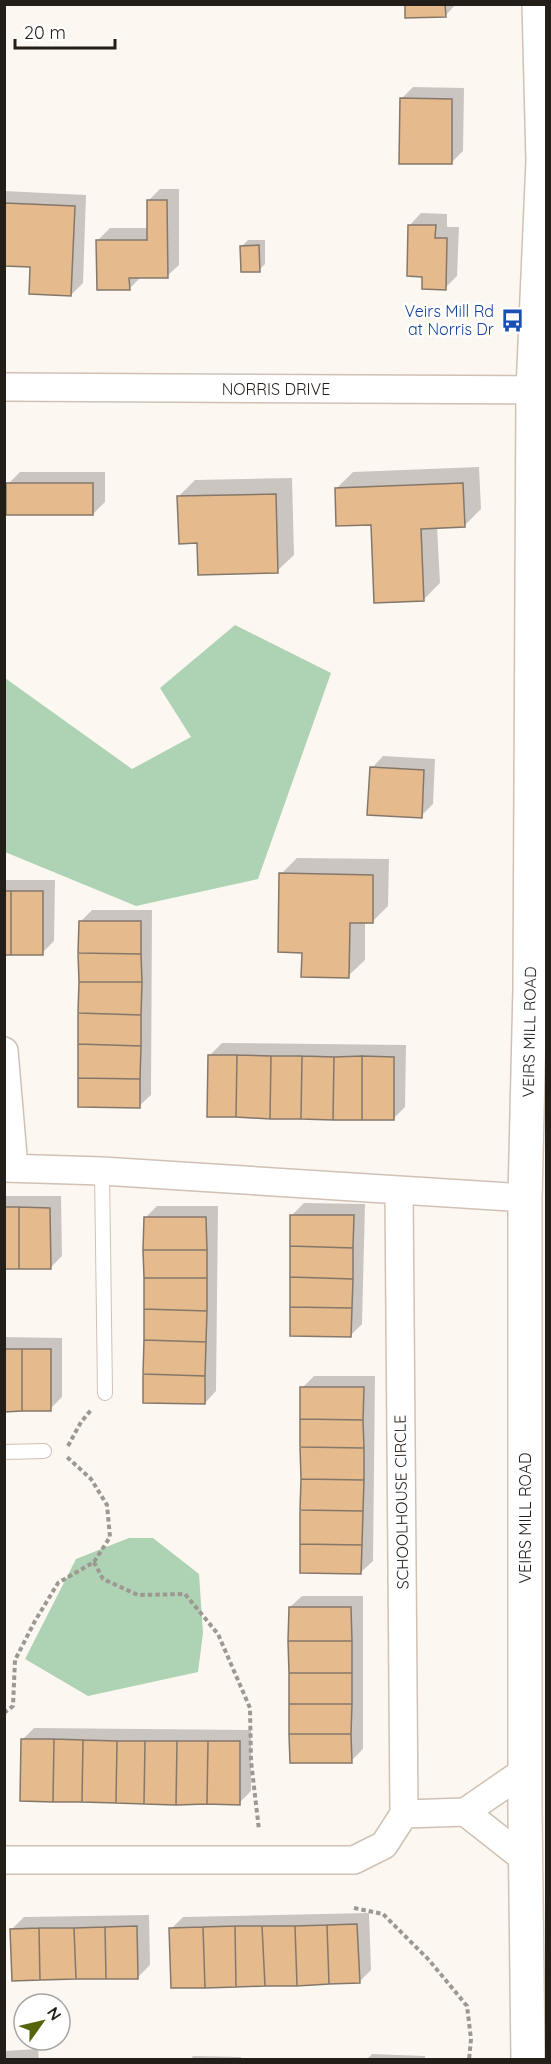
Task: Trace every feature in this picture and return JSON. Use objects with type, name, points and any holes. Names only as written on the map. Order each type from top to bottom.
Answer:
[{"type":"main road","name":"VEIRS MILL ROAD","points":[[528,2060],[525,1770],[525,1198],[543,161],[539,4]]},
{"type":"street","name":"NORRIS DRIVE","points":[[4,387],[540,390]]},
{"type":"street","points":[[4,1052],[9,1168],[102,1171],[525,1198]]},
{"type":"street","name":"SCHOOLHOUSE CIRCLE","points":[[399,1190],[404,1814]]},
{"type":"street","points":[[4,1860],[354,1860],[384,1845],[404,1814],[465,1812],[525,1770]]},
{"type":"street","points":[[465,1812],[526,1860]]},
{"type":"lane","points":[[102,1171],[105,1393]]},
{"type":"lane","points":[[4,1452],[44,1451]]},
{"type":"path","points":[[4,1713],[13,1706],[15,1660],[58,1583],[94,1562],[110,1537],[107,1505],[91,1479],[64,1453],[81,1422],[105,1393]]},
{"type":"path","points":[[94,1562],[104,1579],[138,1595],[185,1594],[218,1634],[250,1708],[251,1761],[262,1860]]},
{"type":"path","points":[[354,1908],[383,1914],[429,1960],[467,2006],[471,2039],[469,2060]]},
{"type":"green space","points":[[235,625],[331,673],[258,879],[136,906],[5,852],[5,678],[132,769],[191,737],[160,688]]},
{"type":"green space","points":[[129,1538],[153,1538],[199,1574],[203,1633],[198,1672],[88,1696],[25,1659],[76,1559]]},
{"type":"building","points":[[405,4],[445,4],[446,17],[405,18]]},
{"type":"building","points":[[400,98],[452,99],[452,164],[399,164]]},
{"type":"building","points":[[147,200],[167,200],[168,278],[129,278],[130,290],[97,290],[96,240],[147,240]]},
{"type":"building","points":[[4,203],[75,206],[71,296],[29,294],[30,267],[4,266]]},
{"type":"building","points":[[408,225],[436,225],[435,238],[447,238],[446,290],[422,289],[422,277],[407,276]]},
{"type":"building","points":[[259,245],[260,272],[241,272],[240,246]]},
{"type":"building","points":[[6,483],[93,483],[93,515],[6,515]]},
{"type":"building","points":[[463,483],[465,527],[421,529],[424,601],[374,603],[371,525],[336,526],[335,488]]},
{"type":"building","points":[[276,494],[278,573],[198,575],[197,543],[179,544],[177,496]]},
{"type":"building","points":[[370,767],[424,770],[422,818],[367,815]]},
{"type":"building","points":[[279,873],[373,875],[373,923],[350,923],[349,978],[301,977],[302,953],[278,952]]},
{"type":"building","points":[[4,891],[11,891],[11,955],[4,955]]},
{"type":"building","points":[[11,891],[43,891],[43,955],[11,955]]},
{"type":"building","points":[[79,921],[141,921],[141,954],[78,953]]},
{"type":"building","points":[[78,953],[141,954],[142,982],[79,982]]},
{"type":"building","points":[[79,982],[142,982],[141,1015],[78,1013]]},
{"type":"building","points":[[78,1013],[141,1015],[141,1046],[78,1044]]},
{"type":"building","points":[[78,1044],[141,1046],[140,1079],[78,1078]]},
{"type":"building","points":[[208,1055],[237,1055],[236,1117],[207,1117]]},
{"type":"building","points":[[237,1055],[271,1056],[270,1119],[236,1117]]},
{"type":"building","points":[[271,1056],[302,1056],[301,1119],[270,1119]]},
{"type":"building","points":[[302,1056],[334,1057],[333,1120],[301,1119]]},
{"type":"building","points":[[362,1056],[362,1120],[333,1120],[334,1057]]},
{"type":"building","points":[[362,1056],[394,1057],[394,1120],[362,1120]]},
{"type":"building","points":[[78,1078],[140,1079],[140,1108],[78,1107]]},
{"type":"building","points":[[4,1207],[19,1207],[19,1269],[4,1269]]},
{"type":"building","points":[[19,1207],[50,1208],[51,1269],[19,1269]]},
{"type":"building","points":[[290,1215],[354,1215],[353,1248],[290,1246]]},
{"type":"building","points":[[144,1217],[206,1217],[207,1250],[143,1250]]},
{"type":"building","points":[[290,1246],[353,1248],[353,1279],[290,1277]]},
{"type":"building","points":[[143,1250],[207,1250],[207,1278],[144,1278]]},
{"type":"building","points":[[290,1277],[353,1279],[352,1308],[290,1307]]},
{"type":"building","points":[[144,1278],[207,1278],[207,1311],[144,1309]]},
{"type":"building","points":[[290,1307],[352,1308],[351,1337],[290,1336]]},
{"type":"building","points":[[144,1309],[207,1311],[206,1342],[144,1340]]},
{"type":"building","points":[[144,1340],[206,1342],[205,1376],[143,1374]]},
{"type":"building","points":[[4,1349],[22,1349],[22,1411],[4,1412]]},
{"type":"building","points":[[22,1349],[51,1349],[51,1411],[22,1411]]},
{"type":"building","points":[[143,1374],[205,1376],[205,1404],[143,1403]]},
{"type":"building","points":[[300,1387],[364,1387],[363,1420],[300,1419]]},
{"type":"building","points":[[300,1419],[363,1420],[364,1448],[300,1447]]},
{"type":"building","points":[[300,1447],[364,1448],[364,1480],[301,1479]]},
{"type":"building","points":[[301,1479],[364,1480],[363,1511],[300,1510]]},
{"type":"building","points":[[300,1510],[363,1511],[362,1545],[300,1544]]},
{"type":"building","points":[[300,1544],[362,1545],[361,1574],[300,1573]]},
{"type":"building","points":[[289,1607],[351,1607],[352,1641],[288,1641]]},
{"type":"building","points":[[288,1641],[352,1641],[352,1673],[289,1673]]},
{"type":"building","points":[[289,1673],[352,1673],[352,1704],[289,1704]]},
{"type":"building","points":[[289,1704],[352,1704],[351,1734],[289,1734]]},
{"type":"building","points":[[289,1734],[351,1734],[352,1763],[290,1763]]},
{"type":"building","points":[[21,1739],[54,1739],[53,1802],[20,1801]]},
{"type":"building","points":[[54,1739],[83,1740],[82,1802],[53,1802]]},
{"type":"building","points":[[83,1740],[117,1741],[116,1803],[82,1802]]},
{"type":"building","points":[[117,1741],[145,1741],[144,1804],[116,1803]]},
{"type":"building","points":[[145,1741],[177,1741],[176,1805],[144,1804]]},
{"type":"building","points":[[177,1741],[208,1741],[207,1804],[176,1805]]},
{"type":"building","points":[[208,1741],[240,1741],[240,1805],[207,1804]]},
{"type":"building","points":[[357,1924],[360,1983],[329,1984],[327,1925]]},
{"type":"building","points":[[327,1925],[329,1984],[297,1986],[295,1926]]},
{"type":"building","points":[[137,1926],[138,1979],[106,1979],[105,1927]]},
{"type":"building","points":[[235,1926],[262,1926],[265,1986],[236,1987]]},
{"type":"building","points":[[235,1926],[236,1987],[205,1988],[203,1927]]},
{"type":"building","points":[[262,1926],[295,1926],[297,1986],[265,1986]]},
{"type":"building","points":[[105,1927],[106,1979],[76,1979],[74,1928]]},
{"type":"building","points":[[203,1927],[205,1988],[171,1988],[169,1928]]},
{"type":"building","points":[[39,1928],[74,1928],[76,1979],[40,1980]]},
{"type":"building","points":[[39,1928],[40,1980],[12,1981],[10,1929]]},
{"type":"place","name":"Veirs Mill Rd at Norris Dr","points":[[512,320]]}]
